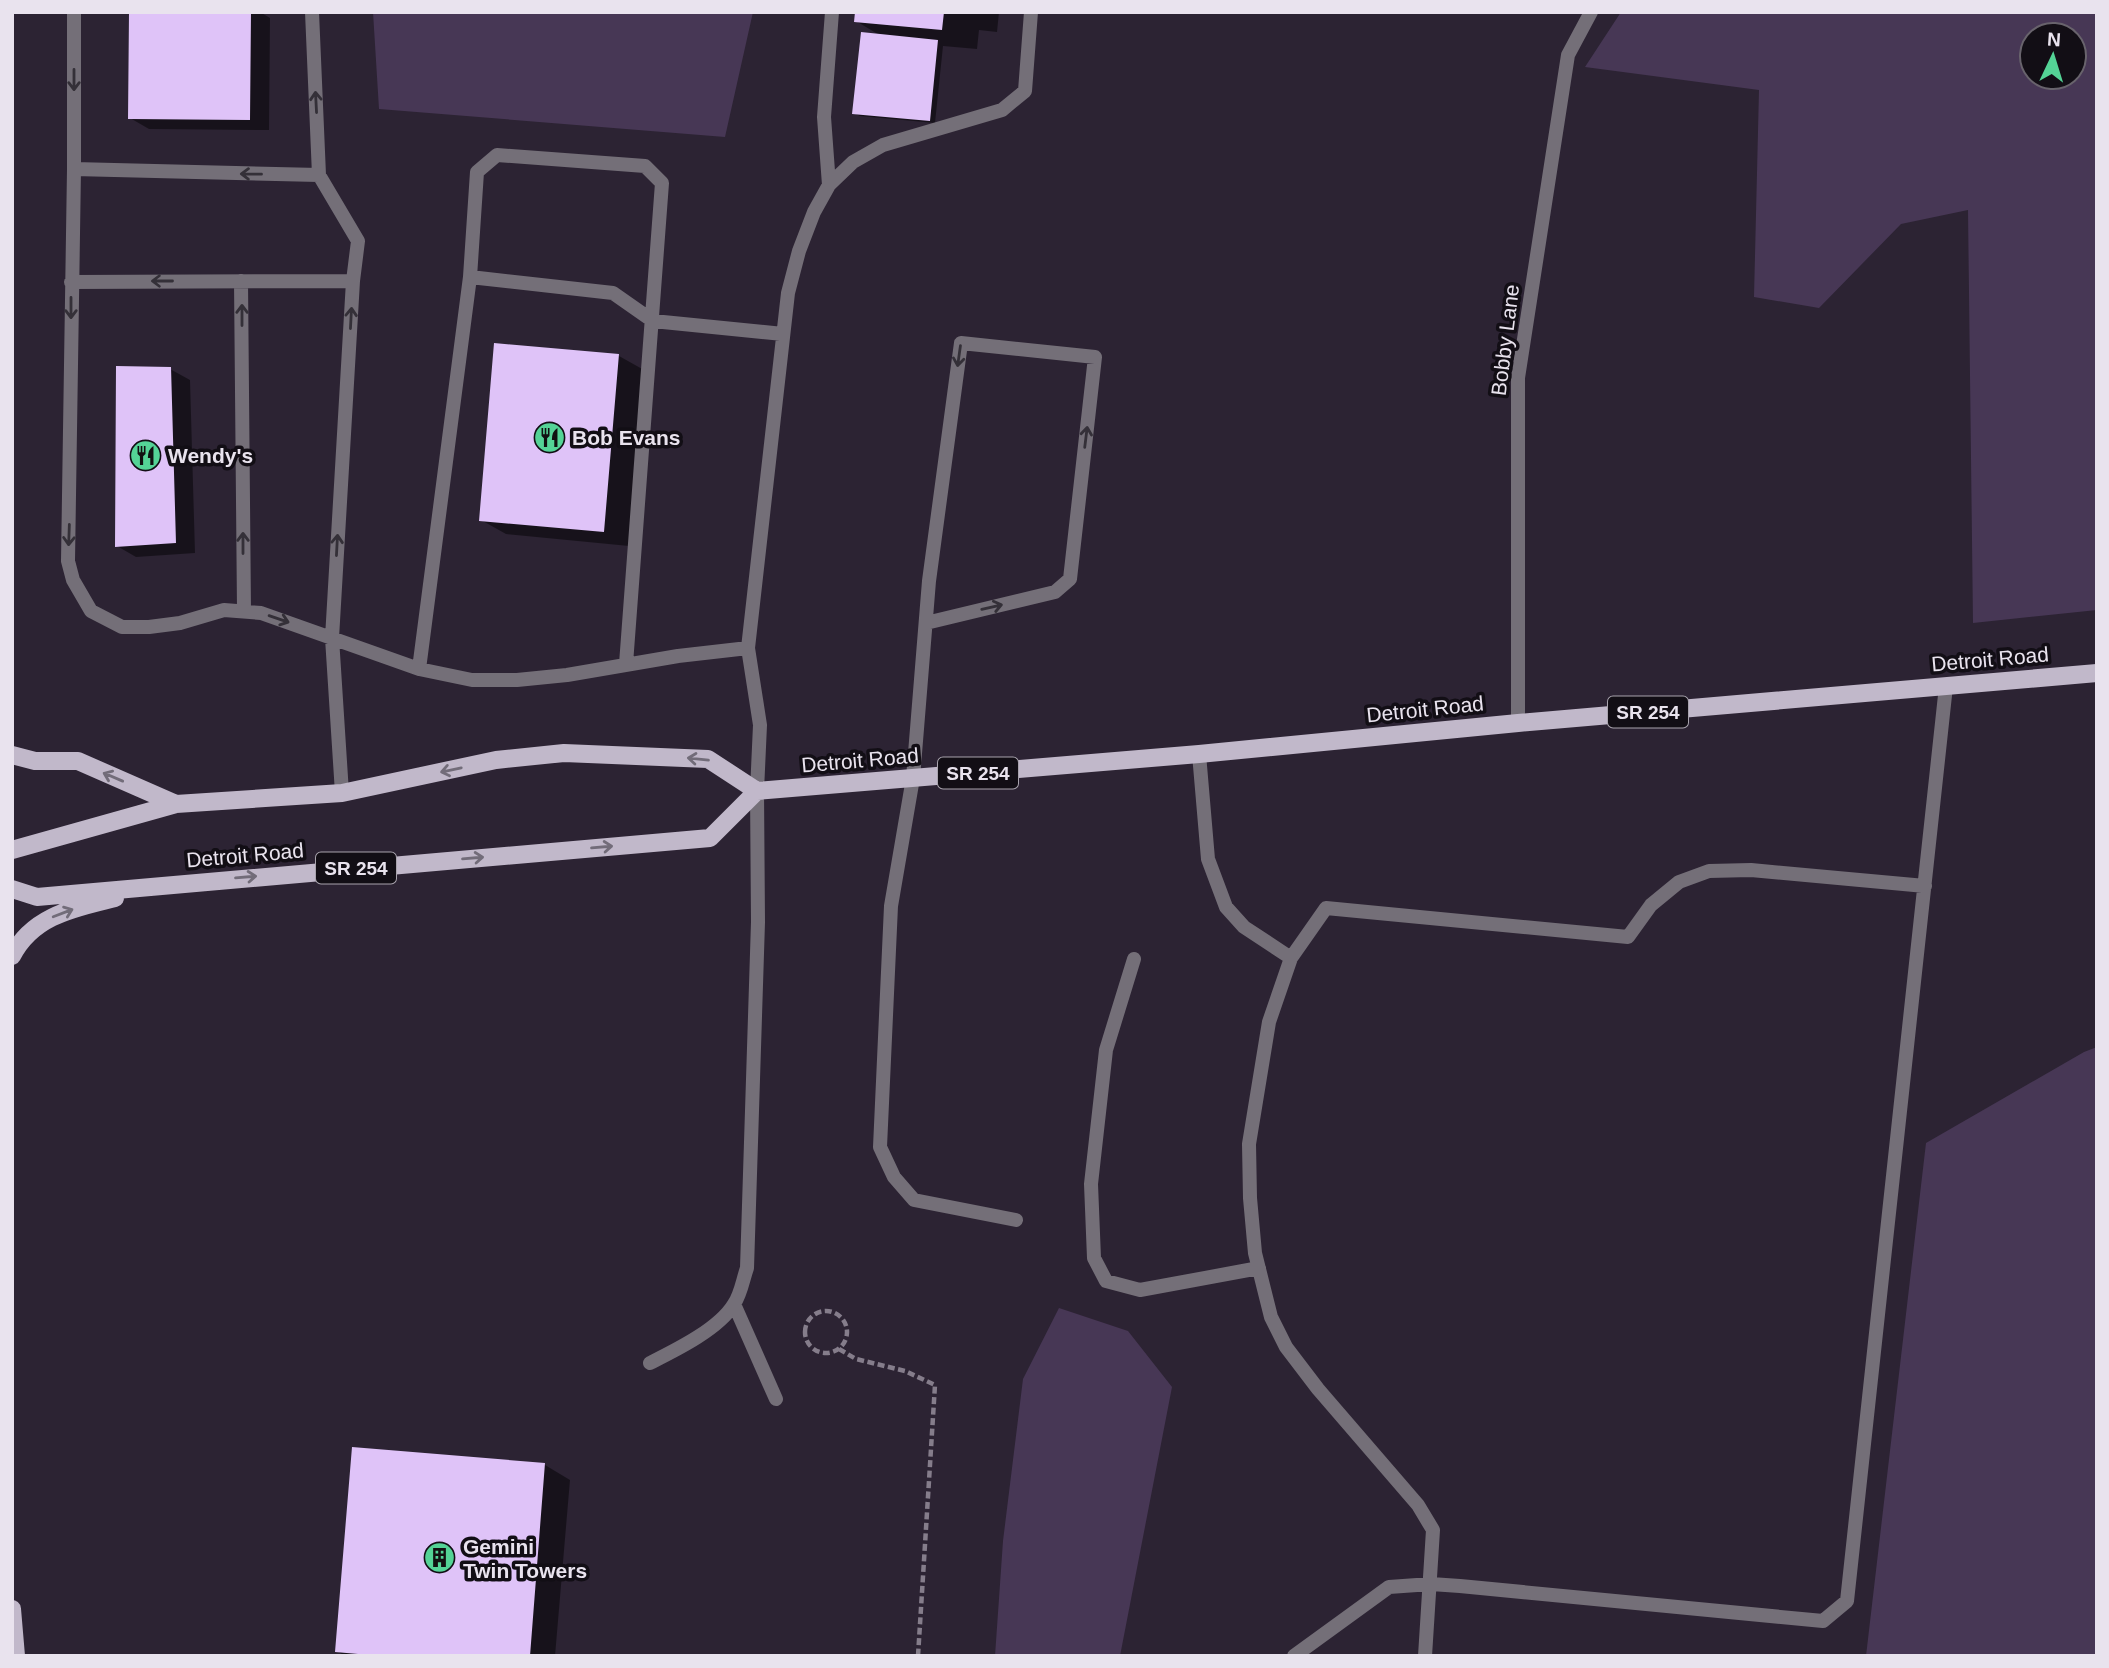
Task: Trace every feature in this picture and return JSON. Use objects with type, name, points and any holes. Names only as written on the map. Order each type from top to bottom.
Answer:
[{"type":"main road","name":"Detroit Road","points":[[12,889],[37,897],[710,838],[757,791],[2097,673]]},
{"type":"main road","points":[[12,850],[176,804],[342,793],[496,760],[564,753],[708,759],[757,791]]},
{"type":"main road","points":[[12,755],[35,761],[78,761],[176,804]]},
{"type":"main road","points":[[12,956],[26,938],[55,914],[178,883]]},
{"type":"main road","points":[[12,1609],[16,1656]]},
{"type":"street","points":[[74,12],[68,561],[73,580],[91,611],[122,627],[170,624],[224,610],[261,613],[419,669],[472,680],[517,680],[567,675],[626,664],[748,648]]},
{"type":"street","points":[[312,12],[319,175],[358,241],[353,281],[332,638],[342,793]]},
{"type":"street","points":[[829,185],[824,117],[832,12]]},
{"type":"street","points":[[650,1363],[690,1343],[715,1324],[734,1304],[747,1268],[758,922],[757,791],[760,725],[748,648],[788,293],[799,250],[814,212],[829,185],[853,162],[883,145],[1002,110],[1025,91],[1031,12]]},
{"type":"street","name":"Bobby Lane","points":[[1518,723],[1518,378],[1568,55],[1591,12]]},
{"type":"street","points":[[419,669],[470,277],[477,172],[497,155],[645,166],[662,183],[626,664]]},
{"type":"street","points":[[74,169],[319,175]]},
{"type":"street","points":[[470,277],[613,293],[653,321],[783,334]]},
{"type":"street","points":[[241,281],[244,611]]},
{"type":"street","points":[[71,282],[353,281]]},
{"type":"street","points":[[926,623],[1055,592],[1070,579],[1095,357],[961,344],[929,581],[913,778],[891,906],[880,1147],[894,1177],[914,1200],[1016,1220]]},
{"type":"street","points":[[1294,1656],[1389,1587],[1431,1584],[1823,1621],[1847,1601],[1946,686]]},
{"type":"street","points":[[1199,754],[1208,859],[1226,907],[1244,927],[1291,958]]},
{"type":"street","points":[[1425,1656],[1433,1530],[1418,1505],[1318,1389],[1286,1347],[1271,1317],[1255,1253],[1249,1144],[1269,1021],[1291,958],[1326,908],[1628,937],[1651,905],[1679,882],[1709,871],[1751,870],[1925,886]]},
{"type":"street","points":[[1134,959],[1106,1050],[1091,1184],[1094,1258],[1106,1281],[1140,1290],[1259,1268]]},
{"type":"street","points":[[734,1304],[776,1399]]},
{"type":"path","points":[[839,1349],[847,1338],[848,1331],[842,1318],[824,1311],[811,1317],[805,1330],[809,1344],[819,1352],[839,1349],[856,1359],[905,1371],[935,1385],[918,1656]]},
{"type":"shaded area","points":[[373,12],[753,12],[725,137],[379,109]]},
{"type":"shaded area","points":[[1621,12],[2097,12],[2097,610],[1973,623],[1968,210],[1901,224],[1819,308],[1754,297],[1759,90],[1585,67]]},
{"type":"shaded area","points":[[2097,1047],[2097,1656],[1866,1656],[1926,1143]]},
{"type":"shaded area","points":[[1059,1308],[1128,1331],[1172,1387],[1120,1656],[995,1656],[1003,1541],[1023,1379]]},
{"type":"building","points":[[129,12],[251,12],[250,120],[128,119]]},
{"type":"building","points":[[855,12],[944,12],[942,30],[854,22]]},
{"type":"building","points":[[861,32],[938,40],[930,121],[852,114]]},
{"type":"building","name":"Bob Evans","points":[[494,343],[619,354],[604,532],[479,521]]},
{"type":"building","name":"Wendy's","points":[[116,366],[171,367],[176,543],[115,547]]},
{"type":"building","name":"Gemini Twin Towers","points":[[352,1447],[545,1463],[530,1656],[381,1656],[335,1652]]},
{"type":"place","name":"Bob Evans","points":[[549,437]]},
{"type":"place","name":"Wendy's","points":[[145,455]]},
{"type":"place","name":"Gemini Twin Towers","points":[[440,1558]]}]
